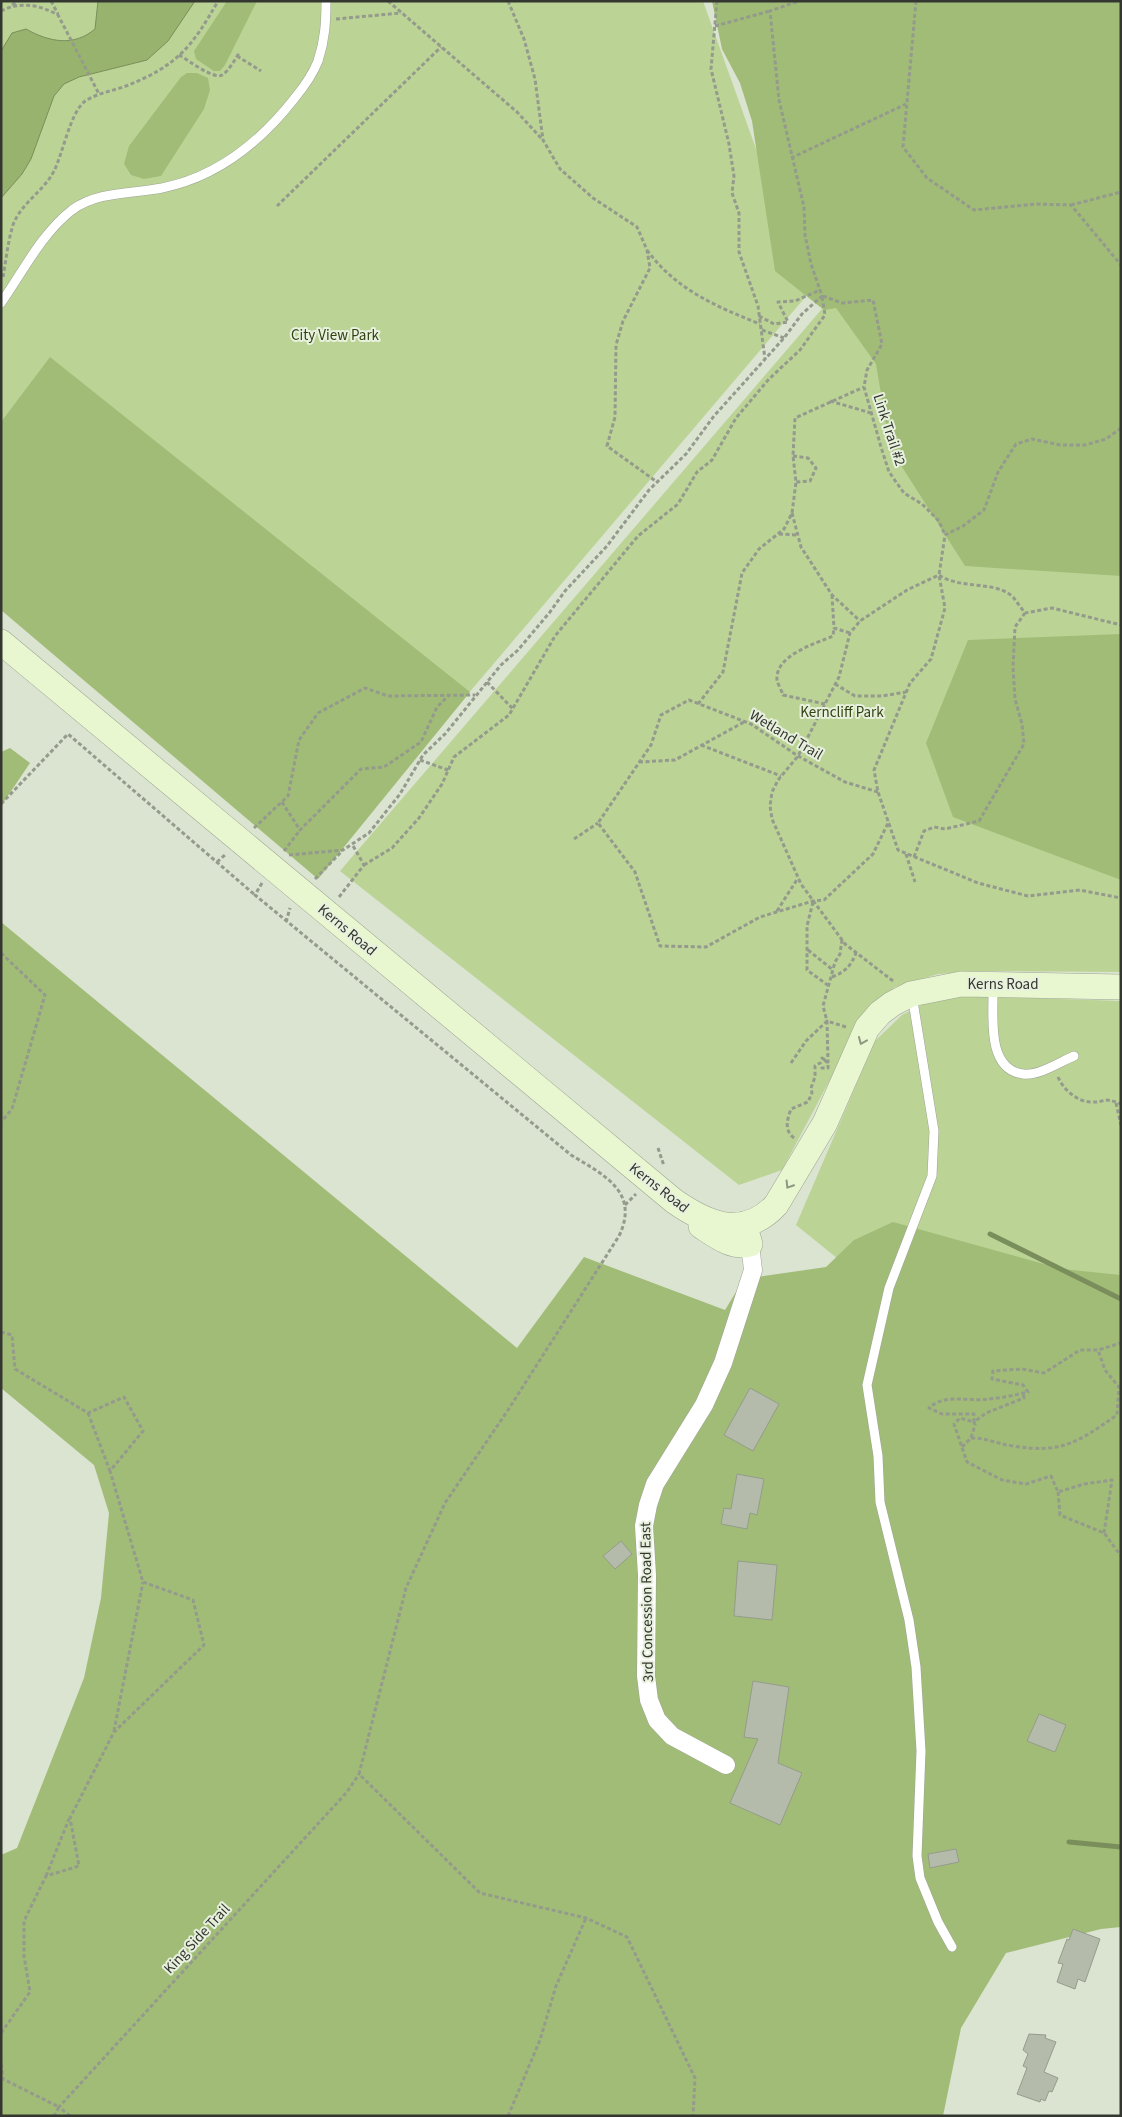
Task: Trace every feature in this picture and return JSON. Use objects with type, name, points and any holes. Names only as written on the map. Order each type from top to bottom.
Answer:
[{"type":"street","name":"Kerns Road","points":[[1,642],[658,1188],[694,1215],[747,1234],[776,1205],[798,1171],[825,1123],[867,1028],[880,1013],[912,994],[961,984],[1121,987]]},
{"type":"street","name":"3rd Concession Road East","points":[[726,1765],[672,1736],[657,1720],[649,1700],[646,1676],[647,1575],[644,1526],[648,1505],[656,1484],[704,1405],[723,1363],[753,1270],[747,1234]]},
{"type":"lane","points":[[2,303],[49,233],[72,210],[101,196],[163,188],[198,177],[238,155],[273,125],[301,90],[317,63],[326,32],[326,1]]},
{"type":"lane","points":[[993,984],[994,1036],[998,1058],[1009,1068],[1023,1074],[1052,1066],[1074,1056]]},
{"type":"lane","points":[[912,994],[934,1131],[932,1176],[926,1197],[889,1288],[868,1385],[878,1456],[880,1502],[908,1620],[916,1667],[921,1751],[917,1856],[920,1878],[938,1922],[952,1947]]},
{"type":"path","points":[[1,11],[18,1]]},
{"type":"path","points":[[51,1],[99,94]]},
{"type":"path","points":[[2,303],[2,282],[16,219],[26,204],[39,193],[53,173],[64,150],[78,109],[89,98],[146,78],[166,67],[192,45],[218,1]]},
{"type":"path","points":[[388,1],[516,112],[543,140],[560,169],[592,198],[637,227],[647,250],[657,264],[680,285],[719,308],[760,324]]},
{"type":"path","points":[[508,1],[524,39],[535,79],[543,140]]},
{"type":"path","points":[[717,1],[711,69],[729,144],[734,176],[732,193],[739,213],[739,252],[759,316],[765,360]]},
{"type":"path","points":[[916,1],[903,147],[927,178],[974,210],[1036,204],[1072,205],[1121,192]]},
{"type":"path","points":[[10,7],[31,5],[46,8],[58,15]]},
{"type":"path","points":[[715,26],[770,11]]},
{"type":"path","points":[[326,16],[336,19],[401,13]]},
{"type":"path","points":[[277,206],[441,47]]},
{"type":"path","points":[[180,55],[216,76],[225,73],[238,54],[261,71]]},
{"type":"path","points":[[791,158],[907,104]]},
{"type":"path","points":[[1072,205],[1121,265]]},
{"type":"path","points":[[647,250],[650,268],[623,321],[616,345],[616,417],[607,446],[657,482]]},
{"type":"path","points":[[759,316],[774,324],[788,322],[778,302],[795,302],[820,290]]},
{"type":"path","name":"Link Trail #2","points":[[513,709],[555,636],[638,536],[678,504],[697,472],[712,460],[736,418],[769,379],[800,350],[825,315],[822,296],[842,303],[874,300],[882,344],[868,370],[864,387],[871,413],[890,472],[904,494],[922,504],[939,521],[945,535]]},
{"type":"path","points":[[761,330],[784,338]]},
{"type":"path","points":[[860,621],[832,595],[801,547],[792,513],[796,482],[793,456],[795,418],[864,387]]},
{"type":"path","points":[[830,401],[871,413]]},
{"type":"path","points":[[1121,428],[1106,439],[1085,446],[1060,446],[1032,439],[1016,444],[998,472],[984,510],[963,526],[945,535],[939,575],[945,608],[931,659],[910,684],[874,770],[878,792],[898,850],[978,884],[1028,896],[1080,890],[1121,898]]},
{"type":"path","points":[[793,456],[808,458],[816,468],[810,481],[796,482]]},
{"type":"path","points":[[698,704],[723,672],[742,572],[759,549],[779,534],[792,513]]},
{"type":"path","points":[[779,534],[798,535]]},
{"type":"path","points":[[939,575],[950,583],[991,587],[1012,596],[1025,613]]},
{"type":"path","points":[[912,994],[856,953],[842,939],[813,901],[798,878],[772,819],[770,806],[772,792],[781,776],[798,756],[835,684],[850,633],[860,621],[907,590],[939,575]]},
{"type":"path","points":[[825,704],[783,695],[777,680],[782,666],[794,654],[833,636],[832,595]]},
{"type":"path","points":[[914,857],[924,831],[934,827],[945,829],[979,821],[1024,744],[1022,724],[1015,699],[1013,667],[1015,627],[1025,613],[1052,608],[1121,625]]},
{"type":"path","points":[[834,628],[850,633]]},
{"type":"path","points":[[335,903],[364,865],[392,848],[424,811],[442,784],[454,757],[484,733],[494,728],[513,709],[487,682]]},
{"type":"path","points":[[835,684],[855,696],[882,696],[906,692]]},
{"type":"path","points":[[217,862],[288,796],[299,740],[318,713],[365,688],[388,696],[476,695]]},
{"type":"path","points":[[280,856],[300,830],[361,769],[384,767],[421,742],[437,708],[449,695]]},
{"type":"path","name":"Wetland Trail","points":[[574,840],[598,823],[651,745],[661,715],[689,700],[744,722],[798,756],[845,782],[878,792]]},
{"type":"path","points":[[638,762],[674,760],[744,722]]},
{"type":"path","points":[[1,804],[68,734],[255,895]]},
{"type":"path","points":[[701,746],[781,776]]},
{"type":"path","points":[[420,760],[448,770]]},
{"type":"path","points":[[282,802],[300,830]]},
{"type":"path","points":[[598,823],[635,872],[660,946],[706,947],[760,917],[813,901],[824,900],[873,854],[889,821]]},
{"type":"path","points":[[352,844],[364,865]]},
{"type":"path","points":[[313,881],[343,850]]},
{"type":"path","points":[[906,854],[915,882]]},
{"type":"path","points":[[777,912],[798,878]]},
{"type":"path","points":[[813,901],[807,926],[807,970],[829,986]]},
{"type":"path","points":[[788,1129],[786,1121],[791,1109],[802,1106],[812,1093],[810,1088],[815,1077],[815,1066],[820,1063],[822,1068],[828,1068],[828,1063],[822,1058],[828,1062],[828,1021],[823,1006],[833,970],[840,954],[842,939]]},
{"type":"path","points":[[807,949],[833,970]]},
{"type":"path","points":[[1,953],[45,995],[12,1109],[1,1122]]},
{"type":"path","points":[[832,978],[844,973],[852,963],[856,953]]},
{"type":"path","points":[[791,1063],[806,1041],[828,1021]]},
{"type":"path","points":[[1052,1066],[1061,1085],[1077,1098],[1091,1103],[1106,1099],[1121,1104]]},
{"type":"path","points":[[1116,1102],[1121,1125]]},
{"type":"path","points":[[1,1332],[12,1335],[15,1369],[88,1413],[110,1471],[143,1582],[114,1732],[70,1818],[46,1876],[24,1921],[24,1956],[30,1992],[1,2033]]},
{"type":"path","points":[[962,1447],[971,1438],[975,1425],[974,1414],[942,1414],[929,1408],[936,1401],[957,1398],[972,1401],[1028,1392],[1023,1385],[992,1379],[993,1371],[1022,1369],[1044,1373],[1080,1350],[1098,1350],[1121,1343]]},
{"type":"path","points":[[971,1438],[986,1438],[1011,1446],[1053,1449],[1084,1438],[1117,1415],[1119,1387],[1105,1370],[1098,1350]]},
{"type":"path","points":[[974,1422],[986,1413],[1024,1398],[1023,1393]]},
{"type":"path","points":[[88,1413],[124,1397],[143,1431],[110,1471]]},
{"type":"path","points":[[974,1422],[960,1418],[954,1424],[967,1462],[1002,1480],[1026,1484],[1051,1476],[1058,1492],[1060,1515],[1104,1533],[1121,1556]]},
{"type":"path","points":[[1058,1492],[1084,1484],[1112,1480],[1104,1533]]},
{"type":"path","points":[[114,1732],[204,1645],[193,1600],[143,1582]]},
{"type":"path","name":"King Side Trail","points":[[54,2116],[58,2107],[347,1792],[359,1774]]},
{"type":"path","points":[[46,1876],[79,1866],[70,1818]]},
{"type":"path","points":[[508,2116],[540,2040],[556,1986],[586,1918]]},
{"type":"path","points":[[1,2064],[3,2079],[58,2107],[70,2116]]},
{"type":"green space","name":"City View Park","points":[[1,1],[703,1],[808,294],[319,869],[1,607]]},
{"type":"green space","name":"Kerncliff Park","points":[[1086,1],[1121,1],[1121,972],[982,971],[938,974],[895,987],[867,1010],[782,1170],[739,1185],[340,871]]},
{"type":"green space","points":[[973,996],[1121,1001],[1121,1487],[796,1225],[875,1041],[902,1015],[935,998]]},
{"type":"shaded area","points":[[98,1],[195,1],[168,41],[147,60],[79,77],[64,84],[54,96],[31,159],[22,174],[1,198],[1,51],[12,33],[26,29],[44,37],[61,41],[87,35],[95,29]]},
{"type":"shaded area","points":[[227,1],[257,1],[225,65],[220,71],[214,71],[196,59],[194,51]]},
{"type":"shaded area","points":[[712,1],[1121,1],[1121,576],[965,566],[890,448],[876,364],[836,308],[824,310],[775,271],[752,121],[740,83],[722,49]]},
{"type":"shaded area","points":[[187,73],[197,73],[208,78],[210,90],[204,109],[161,176],[144,179],[131,175],[124,164],[129,146],[181,77]]},
{"type":"shaded area","points":[[50,357],[470,692],[318,879],[1,610],[1,422]]},
{"type":"shaded area","points":[[1121,634],[1121,880],[953,817],[926,743],[968,640]]},
{"type":"shaded area","points":[[10,748],[30,763],[1,806],[1,752]]},
{"type":"shaded area","points":[[1,922],[517,1348],[584,1257],[725,1310],[744,1279],[826,1267],[854,1240],[893,1222],[1062,1269],[1121,1275],[1121,1927],[1101,1929],[1006,1953],[961,2028],[943,2116],[1,2116],[1,1855],[17,1848],[84,1678],[101,1598],[109,1513],[94,1465],[1,1388]]},
{"type":"building","points":[[750,1388],[779,1404],[753,1451],[724,1435]]},
{"type":"building","points":[[737,1474],[764,1479],[757,1515],[750,1513],[747,1529],[721,1524],[724,1508],[731,1509]]},
{"type":"building","points":[[621,1541],[632,1554],[615,1569],[603,1556]]},
{"type":"building","points":[[738,1561],[777,1565],[772,1620],[734,1616]]},
{"type":"building","points":[[753,1681],[789,1687],[778,1763],[802,1773],[780,1825],[730,1803],[758,1739],[744,1737]]},
{"type":"building","points":[[1039,1714],[1066,1725],[1055,1752],[1027,1741]]},
{"type":"building","points":[[956,1849],[959,1862],[930,1868],[928,1854]]},
{"type":"building","points":[[1073,1929],[1100,1939],[1085,1982],[1078,1979],[1075,1989],[1057,1982],[1063,1964],[1058,1963]]},
{"type":"building","points":[[1029,2034],[1046,2035],[1045,2038],[1056,2042],[1044,2072],[1058,2078],[1052,2092],[1049,2091],[1045,2101],[1041,2099],[1040,2102],[1017,2094],[1027,2068],[1023,2066],[1028,2054],[1023,2050]]},
{"type":"waterway","points":[[990,1234],[1121,1299]]},
{"type":"waterway","points":[[1069,1842],[1121,1847]]}]
